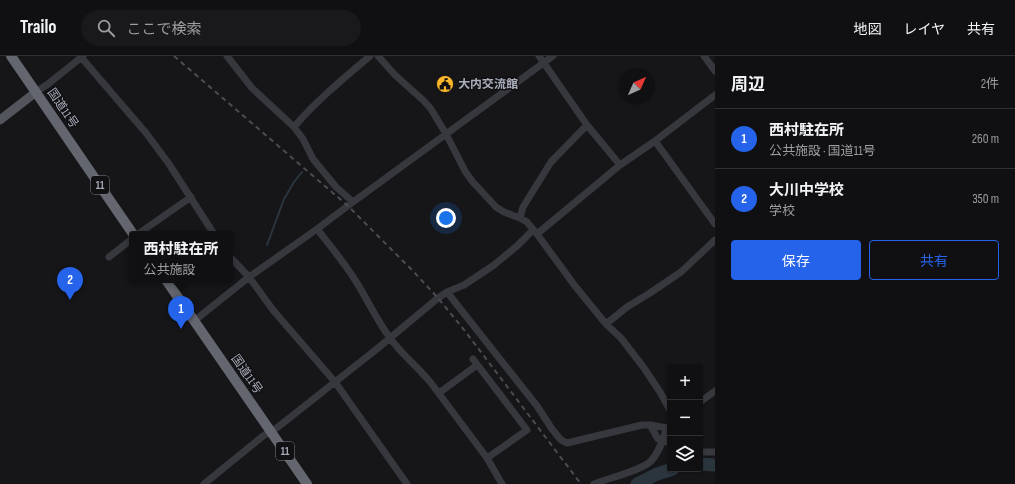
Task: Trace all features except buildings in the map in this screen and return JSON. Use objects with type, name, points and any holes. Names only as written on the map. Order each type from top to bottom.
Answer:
[{"type":"highway","name":"国道11号","points":[[11,56],[131,231]]},
{"type":"highway","name":"国道11号","points":[[168,283],[307,484]]},
{"type":"main road","points":[[0,120],[36,92]]},
{"type":"street","points":[[227,56],[252,88],[294,127],[303,140],[313,160],[336,187],[352,202]]},
{"type":"street","points":[[294,127],[335,86],[370,56]]},
{"type":"street","points":[[378,56],[395,75],[428,105],[472,181],[496,207],[527,222],[575,286],[606,324],[621,338],[644,368],[667,405]]},
{"type":"street","points":[[539,56],[587,125],[620,164]]},
{"type":"street","points":[[194,321],[249,277],[553,56]]},
{"type":"street","points":[[704,56],[715,71]]},
{"type":"street","points":[[36,92],[81,57],[146,133],[169,164],[212,231]]},
{"type":"street","points":[[204,484],[335,382],[438,298],[447,292],[464,285],[494,265],[620,164],[655,141],[715,95]]},
{"type":"street","points":[[520,218],[523,206],[552,162],[587,125]]},
{"type":"street","points":[[655,141],[715,224]]},
{"type":"street","points":[[142,231],[191,197]]},
{"type":"street","points":[[317,229],[342,260],[390,338],[398,349],[422,371],[439,393],[487,458],[502,484]]},
{"type":"street","points":[[109,257],[129,240]]},
{"type":"street","points":[[606,324],[627,307],[681,272],[715,240]]},
{"type":"street","points":[[233,260],[249,277],[273,310],[335,382],[406,484]]},
{"type":"street","points":[[447,292],[537,406],[561,440],[567,443],[642,425],[667,427]]},
{"type":"street","points":[[439,393],[475,362],[527,430],[487,458]]},
{"type":"street","points":[[703,400],[715,391]]},
{"type":"street","points":[[650,425],[658,439],[667,442]]},
{"type":"street","points":[[594,484],[640,468],[651,462],[667,431]]},
{"type":"street","points":[[703,452],[715,452]]},
{"type":"waterway","points":[[267,245],[284,199],[302,172]]},
{"type":"waterway","points":[[703,464],[715,465]]},
{"type":"waterway","points":[[637,484],[667,471]]},
{"type":"railway","points":[[174,56],[348,206],[412,270],[438,298],[465,331],[581,484]]},
{"type":"place","name":"大内交流館","points":[[445,84]]},
{"type":"place","name":"大川中学校","points":[[70,300]]},
{"type":"place","name":"西村駐在所","points":[[181,329]]}]
